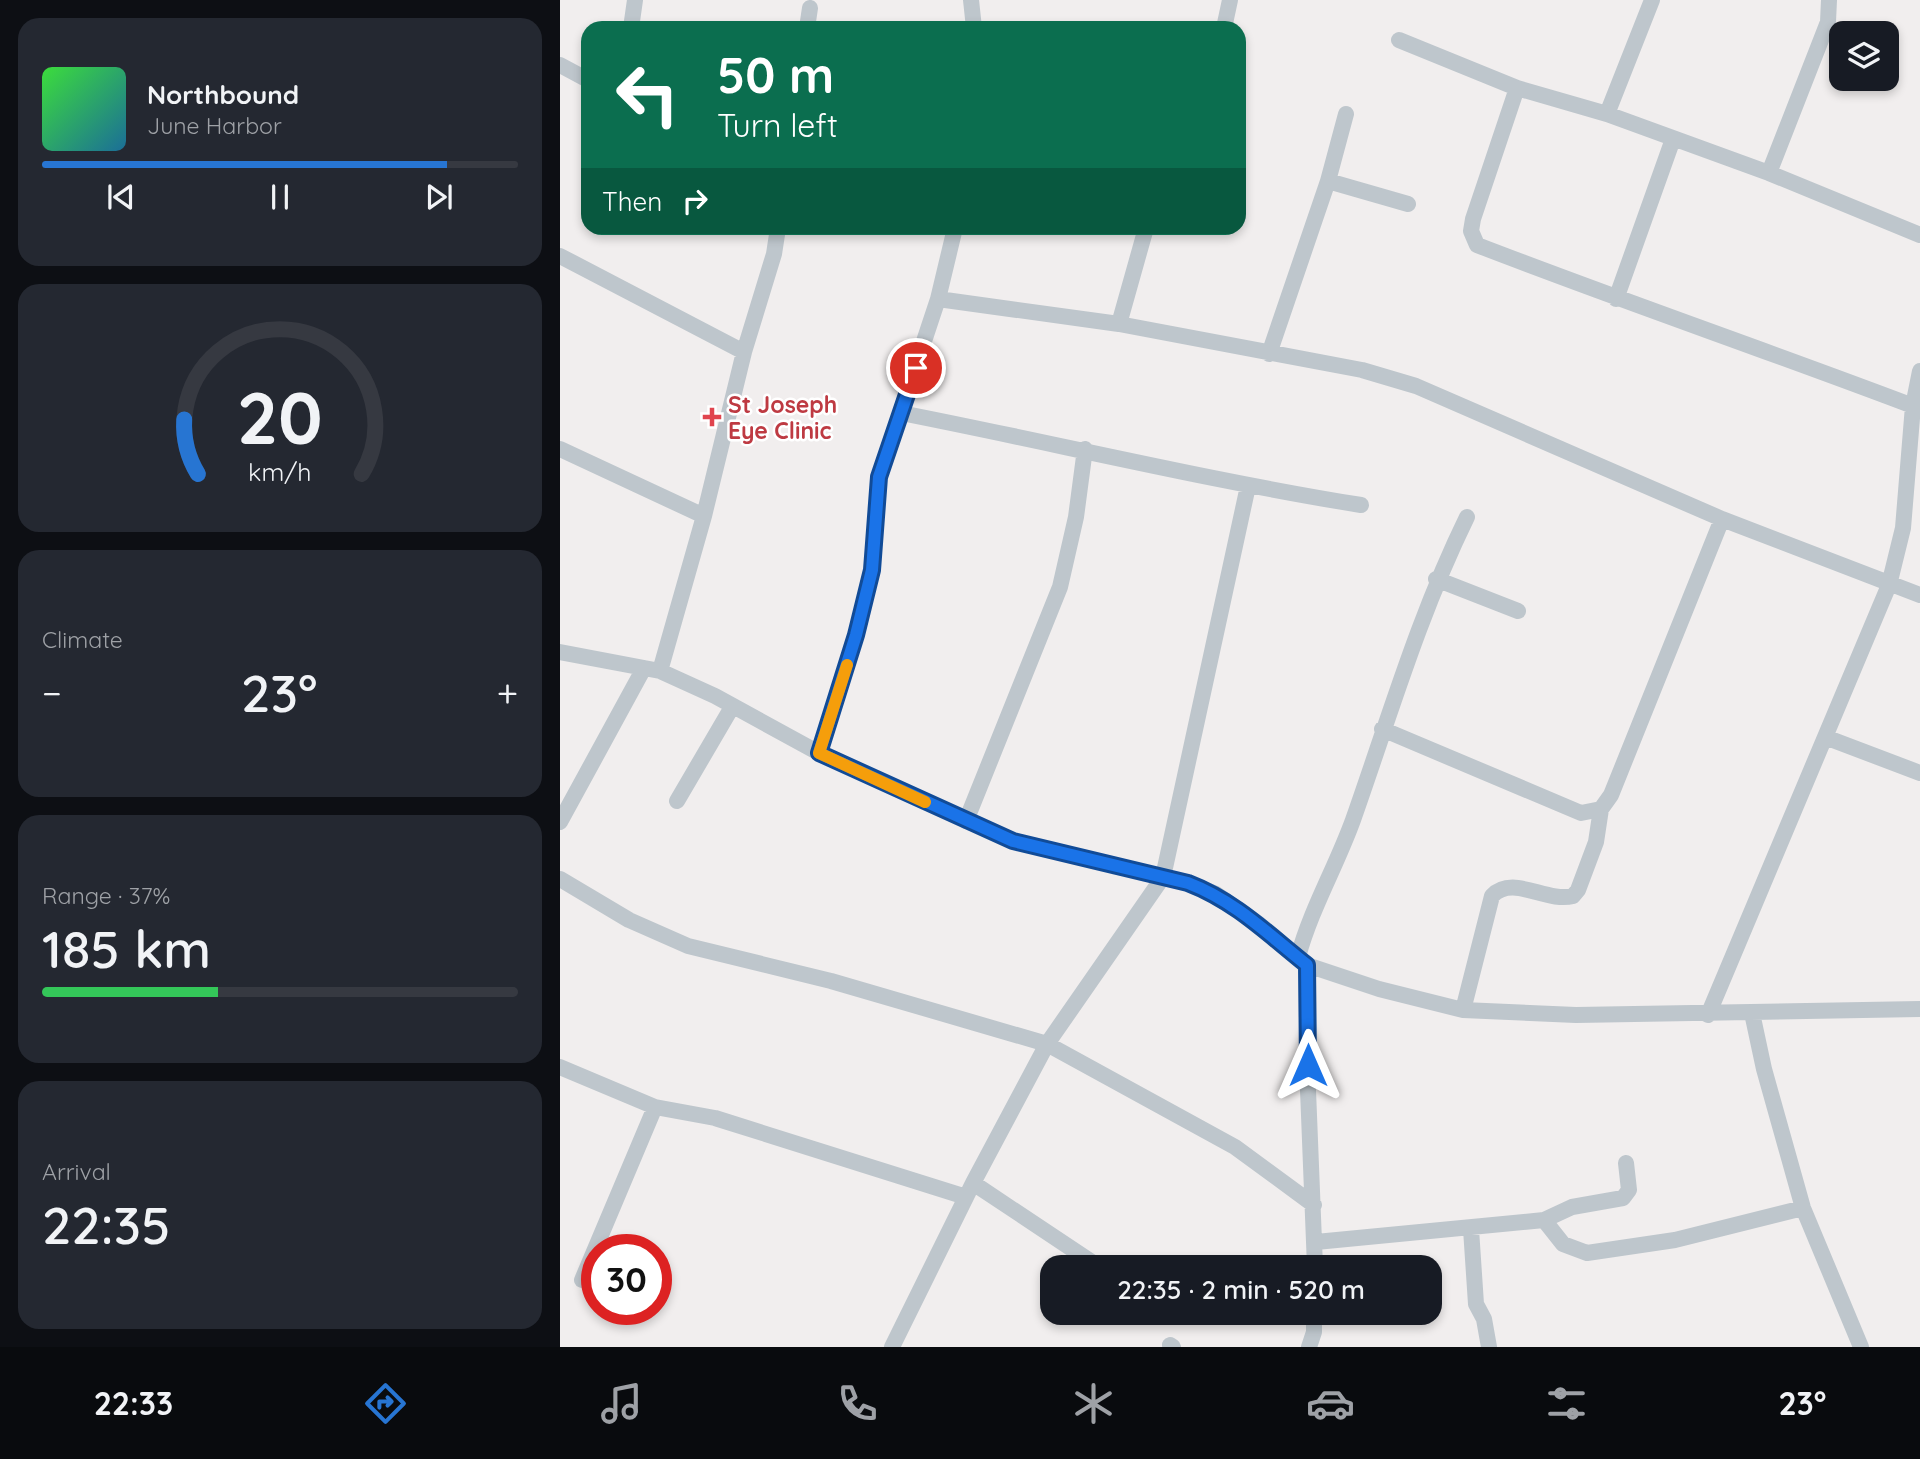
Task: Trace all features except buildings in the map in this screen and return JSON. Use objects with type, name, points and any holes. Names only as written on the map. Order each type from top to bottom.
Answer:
[{"type":"street","points":[[632,21],[635,0]]},
{"type":"street","points":[[971,0],[973,21]]},
{"type":"street","points":[[1226,21],[1230,0]]},
{"type":"street","points":[[1607,114],[1652,0]]},
{"type":"street","points":[[1769,173],[1828,22],[1829,0]]},
{"type":"street","points":[[808,21],[810,8]]},
{"type":"street","points":[[1399,40],[1517,88],[1607,114],[1769,173],[1920,235]]},
{"type":"street","points":[[560,65],[581,76]]},
{"type":"street","points":[[1517,88],[1475,211],[1472,239],[1477,245],[1616,299],[1774,353],[1913,407]]},
{"type":"street","points":[[1269,354],[1328,181],[1346,114]]},
{"type":"street","points":[[1616,299],[1673,139]]},
{"type":"street","points":[[1328,181],[1408,204]]},
{"type":"street","points":[[560,822],[652,670],[704,516],[744,352],[774,254],[777,235]]},
{"type":"street","points":[[819,753],[856,635],[872,570],[879,477],[938,299],[953,235]]},
{"type":"street","points":[[1119,324],[1144,235]]},
{"type":"street","points":[[560,256],[744,352]]},
{"type":"street","points":[[938,299],[1119,324],[1362,370],[1416,386],[1722,519],[1920,595]]},
{"type":"street","points":[[1708,1015],[1889,585],[1903,528],[1913,407],[1920,371]]},
{"type":"street","points":[[901,413],[1086,449],[1248,486],[1361,505]]},
{"type":"street","points":[[560,449],[704,516]]},
{"type":"street","points":[[966,821],[1060,587],[1076,517],[1086,449]]},
{"type":"street","points":[[892,1347],[1047,1044],[1163,877],[1248,486]]},
{"type":"street","points":[[1315,1255],[1303,961],[1306,927],[1342,850],[1436,579],[1467,517]]},
{"type":"street","points":[[1463,1010],[1492,896],[1498,889],[1510,886],[1557,898],[1573,896],[1578,890],[1596,842],[1601,809],[1611,795],[1722,519]]},
{"type":"street","points":[[1436,579],[1518,611]]},
{"type":"street","points":[[560,652],[652,670],[733,706],[819,753],[1013,841],[1163,877],[1216,894],[1259,924],[1303,961],[1379,989],[1463,1010],[1576,1016],[1920,1009]]},
{"type":"street","points":[[677,802],[733,706]]},
{"type":"street","points":[[1382,729],[1581,813],[1601,809]]},
{"type":"street","points":[[1825,737],[1920,773]]},
{"type":"street","points":[[560,879],[629,920],[688,946],[831,981],[1047,1044],[1235,1147],[1314,1205]]},
{"type":"street","points":[[1752,1013],[1764,1069],[1803,1208],[1861,1347]]},
{"type":"street","points":[[560,1067],[655,1107],[715,1118],[970,1190],[1079,1255]]},
{"type":"street","points":[[601,1234],[655,1107]]},
{"type":"street","points":[[1316,1242],[1544,1220],[1572,1207],[1623,1198],[1629,1191],[1626,1163]]},
{"type":"street","points":[[1544,1220],[1563,1244],[1587,1253],[1675,1240],[1803,1208]]},
{"type":"street","points":[[1471,1229],[1476,1304],[1484,1319],[1489,1347]]},
{"type":"street","points":[[1309,1347],[1314,1325]]},
{"type":"slow traffic","points":[[847,665],[819,753],[925,802]]},
{"type":"place","name":"St Joseph Eye Clinic","points":[[712,417]]},
{"type":"route","points":[[916,368],[879,477],[872,570],[856,635],[819,753],[1013,841],[1188,883],[1216,894],[1259,924],[1307,965],[1308,1065]]}]
